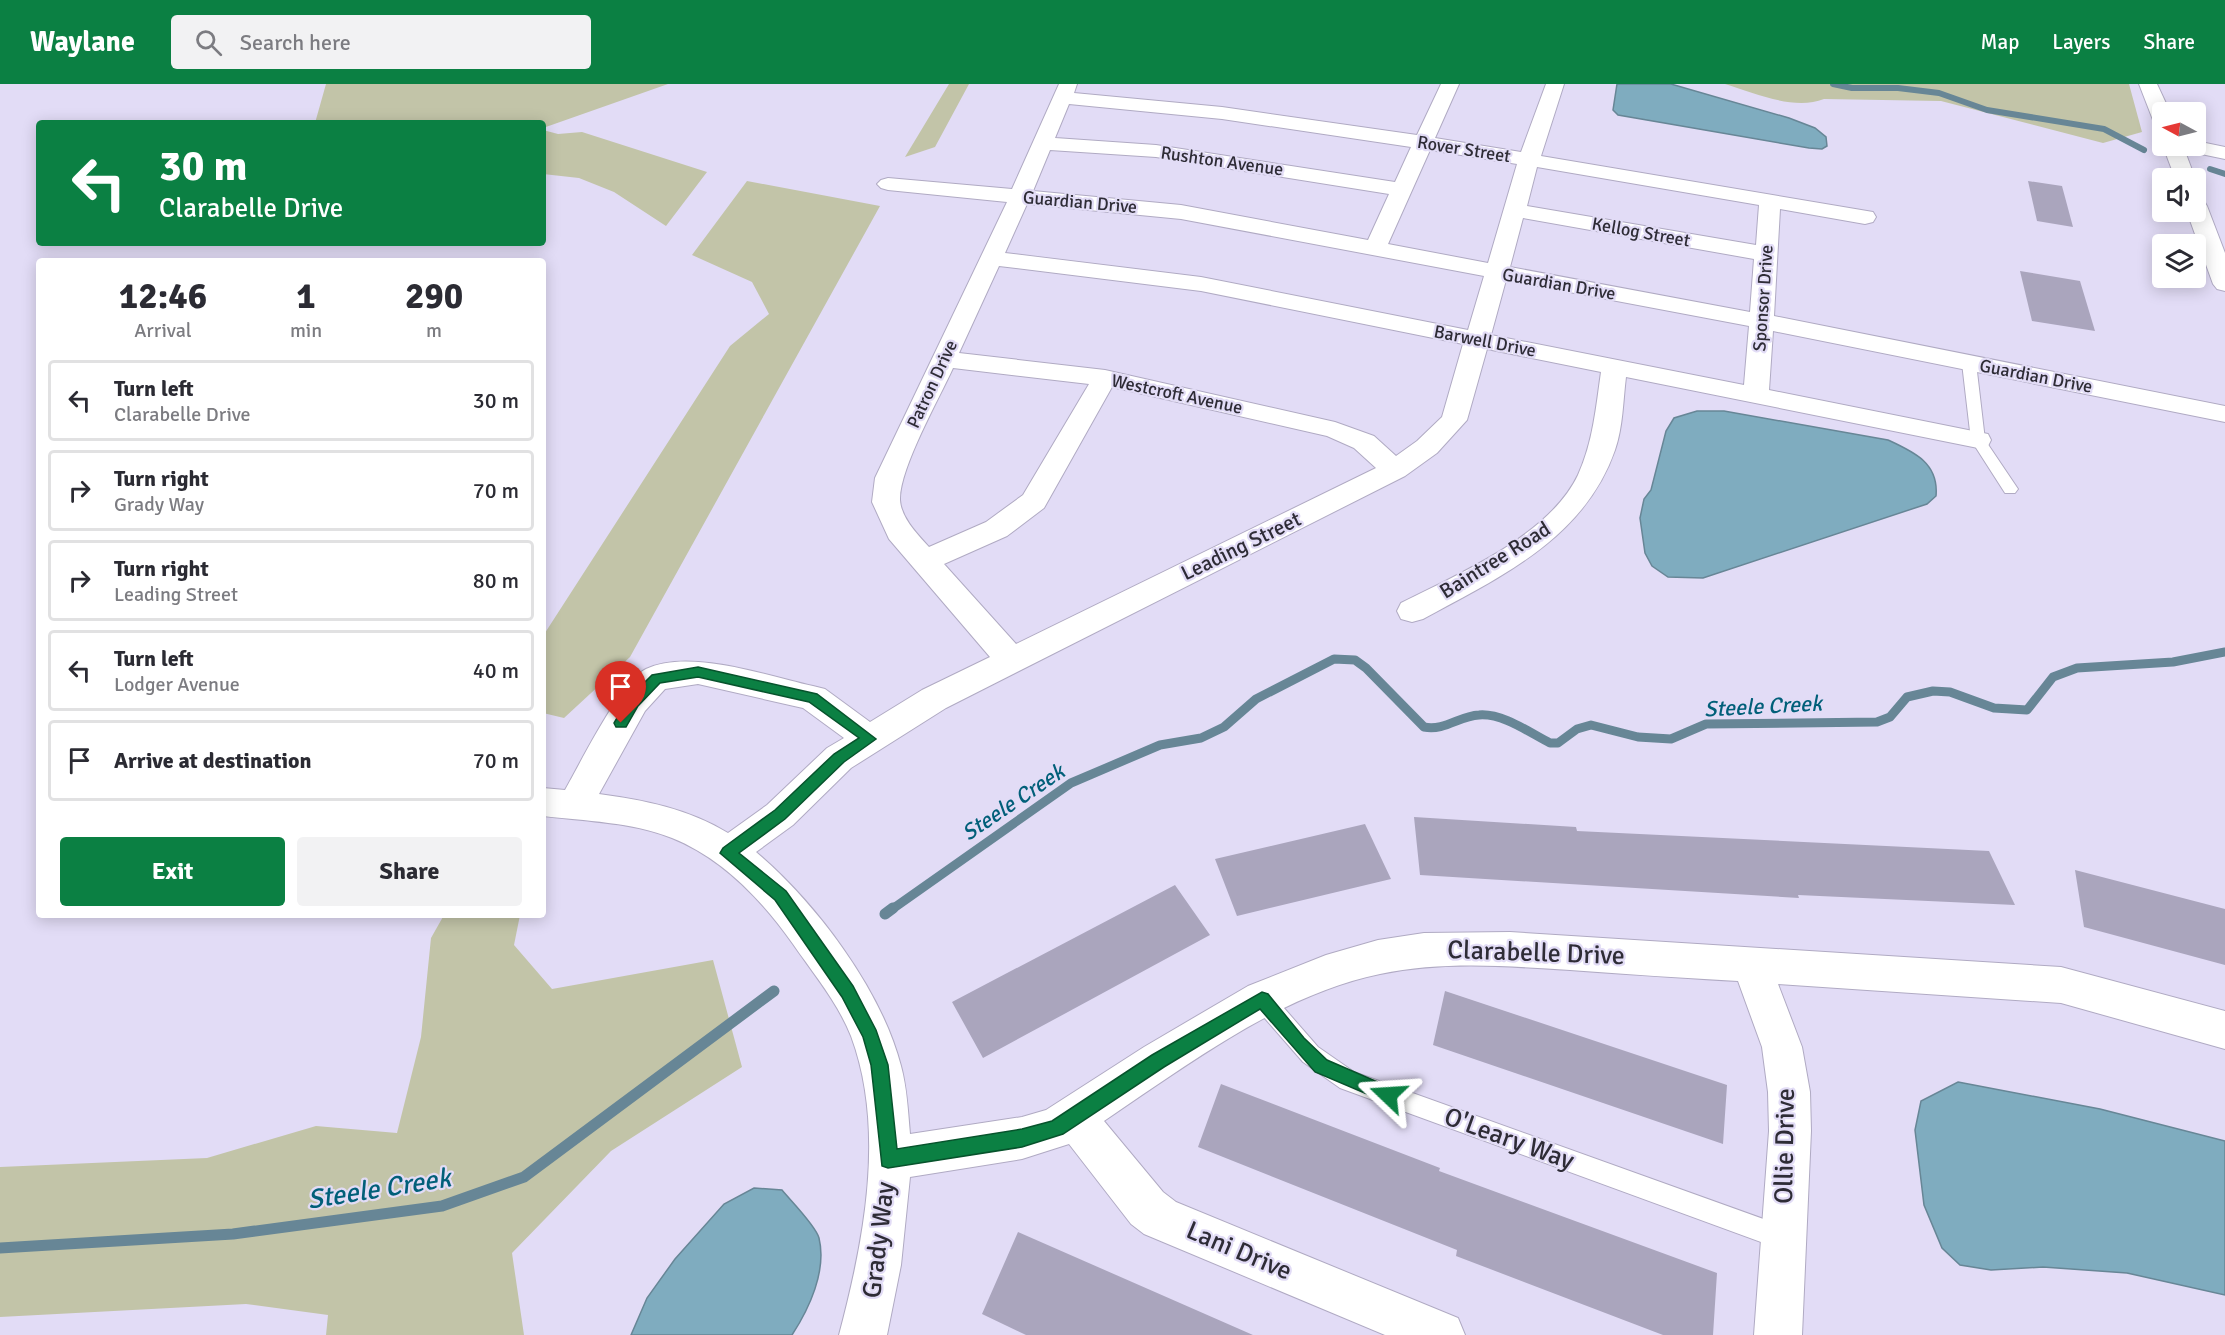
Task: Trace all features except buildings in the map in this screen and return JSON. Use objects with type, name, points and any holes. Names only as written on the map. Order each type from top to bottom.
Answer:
[{"type":"street","points":[[1375,249],[1450,84]]},
{"type":"street","name":"Leading Street","points":[[728,853],[780,815],[839,758],[934,699],[1395,470],[1427,447],[1454,420],[1529,160],[1555,84]]},
{"type":"street","points":[[2148,84],[2156,102]]},
{"type":"street","name":"Rover Street","points":[[1065,91],[1424,142],[1864,217]]},
{"type":"street","name":"Patron Drive","points":[[1011,660],[899,532],[886,501],[889,478],[1020,196],[1065,91]]},
{"type":"street","name":"Rushton Avenue","points":[[1041,144],[1189,156],[1402,190]]},
{"type":"street","points":[[2206,149],[2225,153]]},
{"type":"street","name":"Guardian Drive","points":[[888,184],[1181,212],[1760,321],[2225,414]]},
{"type":"street","name":"Sponsor Drive","points":[[1756,395],[1770,201]]},
{"type":"street","name":"Kellog Street","points":[[1515,210],[1766,254]]},
{"type":"street","points":[[2202,222],[2225,284]]},
{"type":"street","name":"Barwell Drive","points":[[990,258],[1201,284],[1978,440]]},
{"type":"street","name":"Westcroft Avenue","points":[[944,359],[1105,378],[1335,430],[1364,442],[1395,470]]},
{"type":"street","name":"Baintree Road","points":[[1412,611],[1544,534],[1568,510],[1588,481],[1602,449],[1615,366]]},
{"type":"street","points":[[924,560],[984,536],[1018,517],[1034,501],[1105,378]]},
{"type":"street","points":[[558,804],[633,702],[656,678],[698,672],[813,698],[869,739]]},
{"type":"street","name":"Grady Way","points":[[558,804],[653,817],[686,829],[728,853],[781,896],[848,992],[871,1035],[880,1065],[888,1130],[882,1246],[864,1335]]},
{"type":"street","name":"Clarabelle Drive","points":[[888,1159],[1022,1138],[1056,1128],[1158,1061],[1262,999],[1326,973],[1378,957],[1424,950],[1510,949],[2061,985],[2225,1030]]},
{"type":"street","name":"Ollie Drive","points":[[1751,963],[1782,1047],[1789,1092],[1790,1131],[1778,1335]]},
{"type":"street","name":"Lani Drive","points":[[1074,1117],[1147,1208],[1160,1218],[1441,1335]]},
{"type":"lane","points":[[1969,363],[1978,440],[2010,489]]},
{"type":"lane","name":"O'Leary Way","points":[[1262,999],[1299,1044],[1321,1066],[1348,1080],[1783,1238]]},
{"type":"green space","points":[[326,84],[668,84],[546,127],[546,120],[316,120]]},
{"type":"green space","points":[[949,84],[969,84],[935,147],[905,157]]},
{"type":"green space","points":[[1725,84],[2129,84],[2142,132],[2103,143],[1941,101],[1824,99],[1800,103],[1787,102]]},
{"type":"green space","points":[[546,131],[558,134],[582,132],[707,172],[666,226],[614,192],[579,178],[546,174]]},
{"type":"green space","points":[[747,181],[880,206],[630,657],[564,718],[546,714],[546,631],[730,346],[769,314],[752,282],[692,255]]},
{"type":"green space","points":[[442,918],[519,918],[514,945],[552,989],[713,960],[742,1067],[611,1151],[512,1253],[524,1335],[326,1335],[328,1315],[246,1304],[0,1317],[0,1167],[207,1158],[316,1126],[397,1133],[421,1037],[431,938]]},
{"type":"water","points":[[1617,84],[1671,84],[1789,118],[1815,128],[1826,137],[1827,146],[1822,149],[1809,148],[1618,115],[1613,110]]},
{"type":"water","points":[[1697,411],[1724,411],[1888,440],[1915,454],[1929,467],[1936,485],[1936,496],[1927,504],[1703,578],[1668,577],[1652,566],[1645,553],[1640,518],[1644,499],[1651,490],[1666,431],[1674,418]]},
{"type":"water","points":[[1958,1082],[2100,1109],[2225,1141],[2225,1295],[2127,1273],[2043,1267],[1991,1270],[1960,1265],[1942,1248],[1924,1205],[1915,1130],[1921,1101]]},
{"type":"water","points":[[754,1188],[782,1190],[808,1220],[819,1238],[821,1263],[815,1289],[805,1314],[792,1335],[631,1335],[647,1298],[675,1259],[724,1204]]},
{"type":"waterway","points":[[1833,84],[1852,88],[1898,88],[1939,93],[1987,110],[2104,129],[2144,150]]},
{"type":"waterway","points":[[2210,169],[2225,174]]},
{"type":"waterway","name":"Steele Creek","points":[[891,910],[1071,783],[1160,745],[1201,738],[1224,727],[1256,699],[1334,659],[1355,660],[1366,668],[1424,727],[1439,727],[1472,716],[1488,715],[1516,725],[1550,743],[1558,743],[1577,729],[1591,725],[1638,737],[1671,739],[1706,724],[1877,722],[1890,717],[1907,697],[1933,691],[1950,692],[1994,708],[2027,710],[2053,677],[2077,668],[2173,662],[2225,652]]},
{"type":"waterway","name":"Steele Creek","points":[[885,914],[893,908]]},
{"type":"waterway","name":"Steele Creek","points":[[0,1248],[233,1234],[442,1206],[524,1177],[774,991]]},
{"type":"route","points":[[621,723],[633,702],[656,678],[698,672],[813,698],[869,739],[839,758],[780,815],[728,853],[747,866],[781,896],[848,992],[871,1035],[880,1065],[888,1130],[888,1159],[1022,1138],[1056,1128],[1158,1061],[1262,999],[1299,1044],[1321,1066],[1348,1080],[1388,1095]]}]
